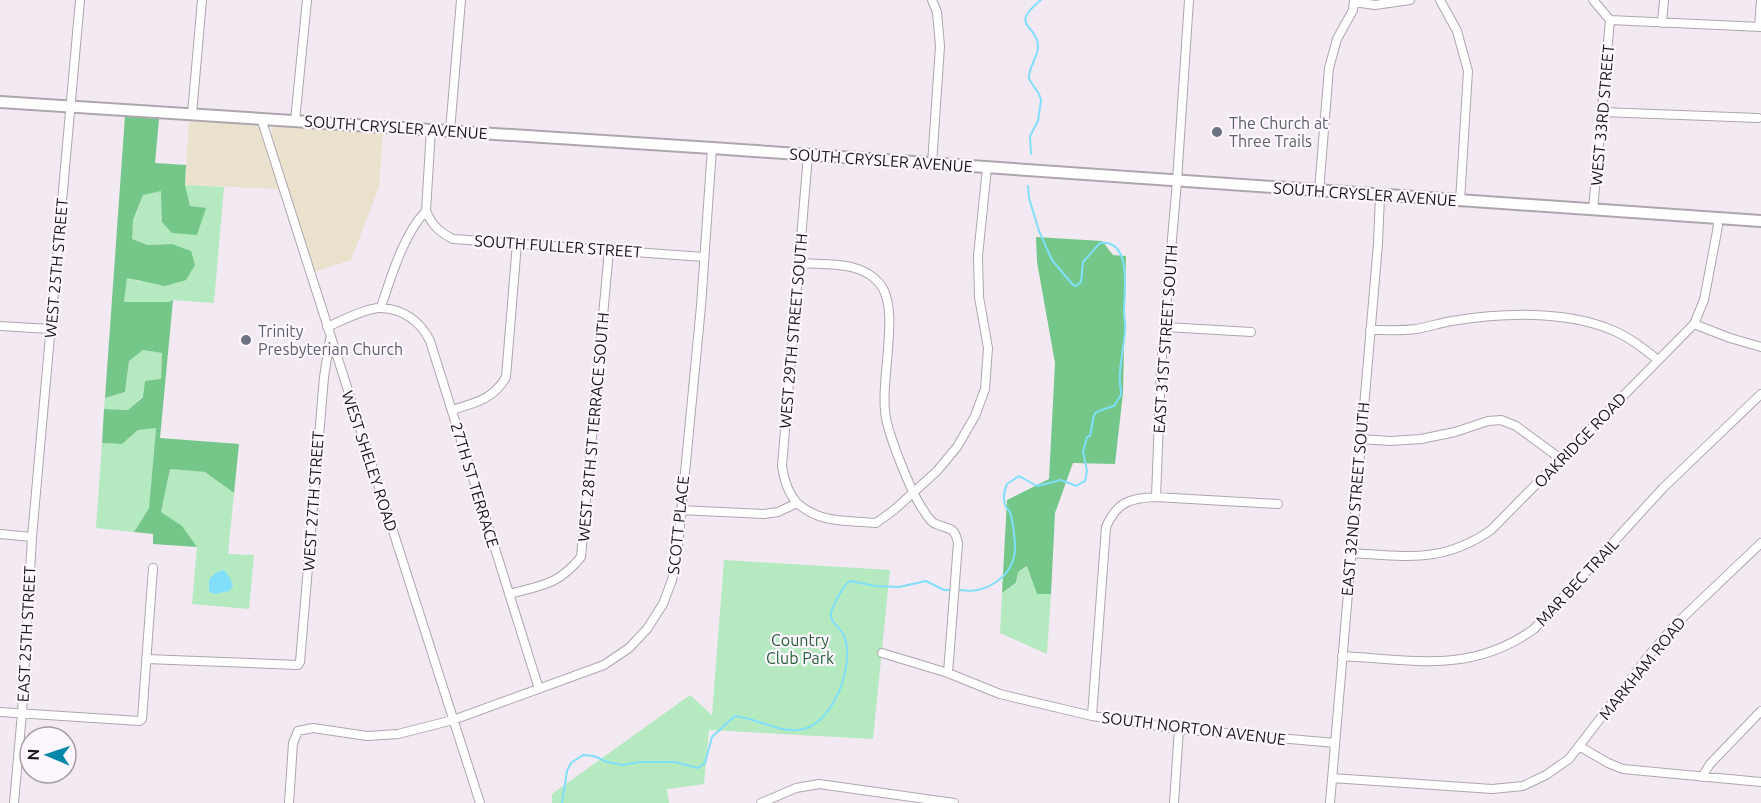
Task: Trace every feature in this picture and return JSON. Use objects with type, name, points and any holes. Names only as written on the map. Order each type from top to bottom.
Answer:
[{"type":"main road","name":"SOUTH CRYSLER AVENUE","points":[[0,102],[431,129],[1761,221]]},
{"type":"street","name":"WEST 25TH STREET","points":[[32,537],[80,0]]},
{"type":"street","points":[[192,114],[202,0]]},
{"type":"street","points":[[295,121],[307,0]]},
{"type":"street","points":[[450,131],[461,0]]},
{"type":"street","points":[[932,0],[940,28],[932,164]]},
{"type":"street","name":"EAST 31ST STREET SOUTH","points":[[1156,496],[1165,327],[1189,0]]},
{"type":"street","points":[[1319,191],[1329,68],[1337,39],[1353,10],[1354,1],[1384,4],[1410,0]]},
{"type":"street","points":[[1440,0],[1456,31],[1468,71],[1460,201]]},
{"type":"street","points":[[1593,0],[1610,20],[1760,27],[1761,0]]},
{"type":"street","points":[[1662,22],[1664,0]]},
{"type":"street","name":"WEST 33RD STREET","points":[[1593,210],[1610,20]]},
{"type":"street","points":[[1602,112],[1758,118]]},
{"type":"street","name":"WEST SHELEY ROAD","points":[[261,118],[480,803]]},
{"type":"street","points":[[327,327],[381,308],[390,281],[416,222],[426,211],[431,129]]},
{"type":"street","name":"SCOTT PLACE","points":[[289,803],[293,743],[298,731],[313,729],[384,736],[453,720],[604,665],[629,648],[647,629],[663,604],[672,580],[677,556],[712,148]]},
{"type":"street","name":"WEST 29TH STREET SOUTH","points":[[798,502],[790,493],[782,466],[808,155]]},
{"type":"street","points":[[680,510],[764,514],[778,512],[798,502],[811,513],[824,518],[876,523],[937,471],[957,447],[975,416],[985,389],[988,348],[979,297],[978,256],[987,168]]},
{"type":"street","name":"EAST 32ND STREET SOUTH","points":[[1330,803],[1380,196]]},
{"type":"street","name":"SOUTH FULLER STREET","points":[[426,211],[432,223],[441,233],[453,239],[704,257]]},
{"type":"street","name":"OAKRIDGE ROAD","points":[[1350,553],[1422,556],[1443,553],[1463,547],[1491,530],[1694,324],[1704,300],[1718,226],[1717,218]]},
{"type":"street","points":[[452,410],[490,397],[501,387],[506,376],[517,243]]},
{"type":"street","name":"WEST 28TH ST TERRACE SOUTH","points":[[509,594],[552,583],[569,572],[581,557],[609,250]]},
{"type":"street","points":[[799,263],[857,268],[874,277],[885,293],[889,309],[884,386],[887,423],[913,492],[924,511],[936,524],[950,528],[956,534],[958,543],[948,673]]},
{"type":"street","name":"27TH ST TERRACE","points":[[381,308],[408,315],[425,330],[430,341],[539,689]]},
{"type":"street","points":[[1370,330],[1415,329],[1452,321],[1498,316],[1561,317],[1587,321],[1612,330],[1635,342],[1658,360]]},
{"type":"street","points":[[1694,324],[1761,347]]},
{"type":"street","points":[[0,326],[50,329]]},
{"type":"street","points":[[1165,327],[1251,332]]},
{"type":"street","name":"WEST 27TH STREET","points":[[146,658],[298,664],[303,639],[324,377],[330,337]]},
{"type":"street","name":"MAR BEC TRAIL","points":[[1342,656],[1459,661],[1492,653],[1519,640],[1534,629],[1663,488],[1761,394]]},
{"type":"street","points":[[1360,439],[1390,441],[1421,439],[1455,432],[1488,421],[1501,420],[1516,426],[1562,459]]},
{"type":"street","points":[[1092,716],[1106,527],[1112,514],[1124,503],[1137,498],[1156,496],[1278,504]]},
{"type":"street","points":[[0,534],[32,537]]},
{"type":"street","name":"EAST 25TH STREET","points":[[14,803],[22,713],[32,537]]},
{"type":"street","name":"MARKHAM ROAD","points":[[1579,746],[1675,625],[1761,543]]},
{"type":"street","points":[[0,712],[140,721],[142,719],[153,568]]},
{"type":"street","name":"SOUTH NORTON AVENUE","points":[[882,653],[948,673],[999,694],[1092,716],[1179,729],[1335,743]]},
{"type":"street","points":[[1702,777],[1710,764],[1761,711]]},
{"type":"street","points":[[1174,803],[1179,729]]},
{"type":"street","points":[[1332,778],[1508,789],[1523,786],[1546,775],[1569,759],[1579,746],[1623,769],[1761,782]]},
{"type":"street","points":[[761,803],[796,788],[819,784],[954,803]]},
{"type":"shaded area","points":[[189,119],[258,125],[280,189],[185,185]]},
{"type":"shaded area","points":[[275,124],[383,132],[379,187],[351,260],[314,272],[272,137],[272,128]]},
{"type":"green space","points":[[125,116],[159,119],[155,163],[186,165],[185,185],[190,206],[206,208],[197,235],[172,233],[162,222],[161,191],[143,195],[133,220],[132,239],[148,245],[172,244],[191,251],[195,265],[186,280],[165,286],[127,278],[124,302],[173,300],[160,438],[239,444],[234,493],[205,472],[170,469],[161,512],[182,526],[197,547],[153,544],[153,534],[134,532],[149,508],[156,428],[138,430],[122,444],[102,443],[104,409],[128,410],[143,397],[145,381],[161,379],[162,353],[143,350],[129,361],[125,392],[105,398]]},
{"type":"green space","points":[[185,185],[224,187],[214,303],[173,300],[124,303],[127,277],[141,282],[172,244],[148,245],[131,239],[133,220],[143,195],[161,190],[190,206]]},
{"type":"green space","points":[[1036,237],[1102,241],[1113,255],[1126,256],[1123,393],[1115,464],[1073,463],[1055,513],[1051,594],[1037,594],[1027,566],[1018,572],[1016,583],[1002,593],[1007,500],[1049,479],[1055,363],[1037,262]]},
{"type":"green space","points":[[143,350],[162,353],[161,379],[128,410],[104,409],[105,398],[125,392],[129,361]]},
{"type":"green space","points":[[156,427],[149,508],[134,532],[96,528],[102,443],[122,444],[138,430]]},
{"type":"green space","points":[[170,469],[205,472],[234,493],[228,554],[254,555],[249,609],[192,604],[197,547],[161,512]]},
{"type":"green space","name":"Country Club Park","points":[[724,560],[890,570],[873,739],[709,730],[704,784],[667,789],[669,803],[552,803],[552,794],[690,695],[712,715]]},
{"type":"green space","points":[[1028,566],[1037,594],[1051,594],[1047,654],[1000,633],[1002,593],[1016,584],[1018,572]]},
{"type":"water","points":[[224,570],[233,586],[229,591],[214,594],[209,591],[209,580],[215,573]]},
{"type":"waterway","points":[[1031,154],[1030,136],[1038,121],[1041,100],[1029,79],[1038,48],[1037,40],[1025,21],[1031,9],[1041,0]]},
{"type":"waterway","points":[[960,590],[983,589],[996,582],[1010,568],[1015,543],[1011,513],[1004,501],[1007,484],[1019,476],[1037,486],[1061,480],[1076,486],[1085,481],[1087,471],[1083,452],[1087,437],[1090,436],[1094,415],[1114,406],[1121,395],[1125,281],[1122,258],[1118,249],[1111,244],[1100,243],[1083,262],[1081,282],[1076,286],[1073,285],[1052,260],[1039,231],[1029,198],[1028,186]]},
{"type":"waterway","points":[[562,803],[567,771],[571,763],[583,755],[623,765],[641,762],[675,762],[698,768],[705,763],[712,737],[735,716],[790,730],[810,727],[821,719],[831,707],[844,678],[847,648],[844,636],[833,622],[831,612],[842,590],[850,581],[875,586],[899,587],[926,581],[944,590],[951,590]]},
{"type":"place","name":"The Church at Three Trails","points":[[1217,132]]},
{"type":"place","name":"Trinity Presbyterian Church","points":[[246,340]]}]
